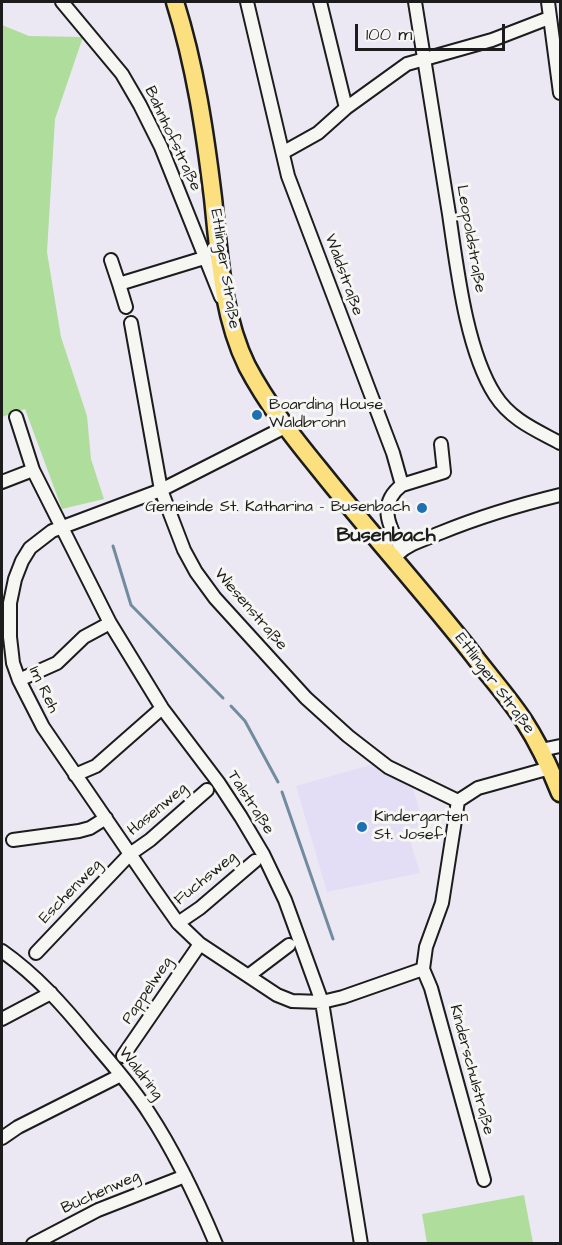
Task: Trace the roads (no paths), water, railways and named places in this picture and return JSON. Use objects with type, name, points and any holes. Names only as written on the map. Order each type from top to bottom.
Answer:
[{"type":"main road","name":"Ettlinger Straße","points":[[175,2],[199,104],[227,305],[234,334],[246,364],[263,395],[285,427],[364,526],[397,554],[522,718],[542,750],[561,794]]},
{"type":"street","name":"Bahnhofstraße","points":[[62,2],[122,74],[140,105],[160,147],[220,295],[227,305]]},
{"type":"street","name":"Waldstraße","points":[[247,2],[288,176],[389,444],[402,485]]},
{"type":"street","points":[[320,2],[346,108]]},
{"type":"street","name":"Leopoldstraße","points":[[415,2],[458,272],[474,347],[486,378],[504,407],[533,430],[561,443]]},
{"type":"street","points":[[548,2],[561,93]]},
{"type":"street","points":[[284,152],[318,133],[346,108],[407,64],[492,40],[549,18]]},
{"type":"street","points":[[119,285],[204,258]]},
{"type":"street","points":[[111,260],[126,307]]},
{"type":"street","name":"Wiesenstraße","points":[[131,323],[161,490],[184,550],[196,572],[214,598],[306,698],[348,736],[388,766],[458,801]]},
{"type":"street","name":"Talstraße","points":[[16,417],[33,470],[157,712],[224,790],[263,854],[294,925],[322,1002],[361,1244]]},
{"type":"street","name":"Im Reh","points":[[285,427],[161,490],[61,527],[44,536],[30,548],[15,579],[10,603],[10,637],[13,663],[19,681],[43,727],[178,923],[200,944],[277,996],[292,1001],[322,1002]]},
{"type":"street","points":[[441,444],[444,472],[402,485],[393,492],[387,509],[388,522],[397,554],[473,520],[522,504],[561,495]]},
{"type":"street","points":[[2,482],[33,470]]},
{"type":"street","points":[[19,681],[57,663],[84,637],[110,623]]},
{"type":"street","points":[[75,775],[96,766],[157,712]]},
{"type":"street","points":[[542,750],[561,746]]},
{"type":"street","points":[[322,1002],[423,969],[426,947],[442,903],[458,801],[478,788],[550,768]]},
{"type":"street","name":"Hasenweg","points":[[130,854],[150,840],[207,790]]},
{"type":"street","points":[[13,840],[79,831],[90,828],[106,818]]},
{"type":"street","name":"Eschenweg","points":[[36,953],[130,854]]},
{"type":"street","name":"Fuchsweg","points":[[178,923],[200,908],[255,861]]},
{"type":"street","name":"Pappelweg","points":[[123,1056],[200,944]]},
{"type":"street","points":[[248,976],[289,945]]},
{"type":"street","name":"Waldring","points":[[2,951],[25,967],[51,993],[121,1075],[149,1112],[198,1200],[216,1244]]},
{"type":"street","name":"Kinderschulstraße","points":[[423,969],[431,988],[484,1180]]},
{"type":"street","points":[[2,1020],[51,993]]},
{"type":"street","points":[[2,1138],[18,1127],[121,1075]]},
{"type":"street","name":"Buchenweg","points":[[33,1244],[98,1209],[185,1176]]},
{"type":"waterway","points":[[113,546],[131,605],[223,698]]},
{"type":"waterway","points":[[231,706],[245,721],[278,782]]},
{"type":"waterway","points":[[282,792],[333,939]]},
{"type":"place","name":"Boarding House Waldbronn","points":[[257,415]]},
{"type":"place","name":"Gemeinde St. Katharina - Busenbach","points":[[422,508]]},
{"type":"place","name":"Kindergarten St. Josef","points":[[362,827]]},
{"type":"district","name":"Busenbach","points":[[386,537]]}]
